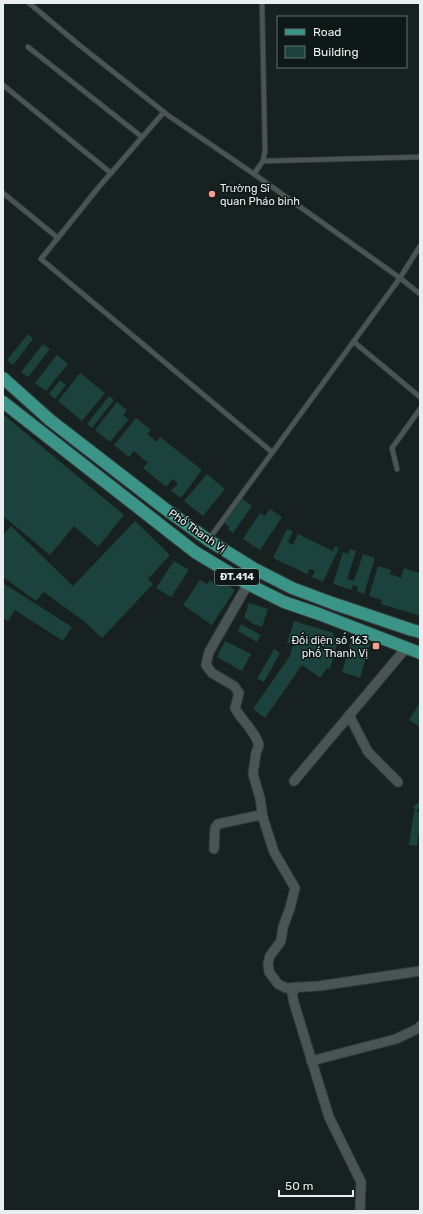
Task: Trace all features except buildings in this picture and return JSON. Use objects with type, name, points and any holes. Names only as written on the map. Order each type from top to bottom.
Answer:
[{"type":"main road","name":"Phố Thanh Vị","points":[[3,378],[50,420],[82,443],[164,508],[208,540],[253,568],[292,588],[420,632]]},
{"type":"main road","name":"Phố Thanh Vị","points":[[3,402],[195,552],[248,584],[284,602],[420,653]]},
{"type":"street","points":[[248,584],[209,652],[206,665],[212,674],[234,686],[238,693],[235,708],[239,717],[256,736],[259,745],[256,753],[253,774],[260,798],[263,818],[274,852],[295,888],[283,927],[281,941],[270,956],[268,963],[269,972],[278,984],[286,988],[320,986],[420,971]]},
{"type":"street","points":[[294,781],[406,648]]},
{"type":"street","points":[[349,715],[368,752],[398,782]]},
{"type":"street","points":[[214,849],[215,828],[218,824],[260,815],[263,818]]},
{"type":"street","points":[[297,987],[292,993],[294,1003],[329,1117],[361,1182],[360,1211]]},
{"type":"street","points":[[312,1060],[396,1039],[420,1026]]},
{"type":"lane","points":[[29,3],[164,112],[254,174],[400,278],[420,294]]},
{"type":"lane","points":[[254,174],[263,161],[265,152],[262,3]]},
{"type":"lane","points":[[28,47],[142,137]]},
{"type":"lane","points":[[3,84],[111,173]]},
{"type":"lane","points":[[164,112],[111,173],[41,259],[272,452]]},
{"type":"lane","points":[[263,161],[420,157]]},
{"type":"lane","points":[[3,194],[58,238]]},
{"type":"lane","points":[[208,540],[354,342],[400,278],[420,246]]},
{"type":"lane","points":[[354,342],[420,397]]},
{"type":"lane","points":[[397,469],[392,448],[420,409]]},
{"type":"place","name":"Trường Sĩ quan Pháo binh","points":[[212,194]]},
{"type":"place","name":"Đối diện số 163 phố Thanh Vị","points":[[376,646]]}]
